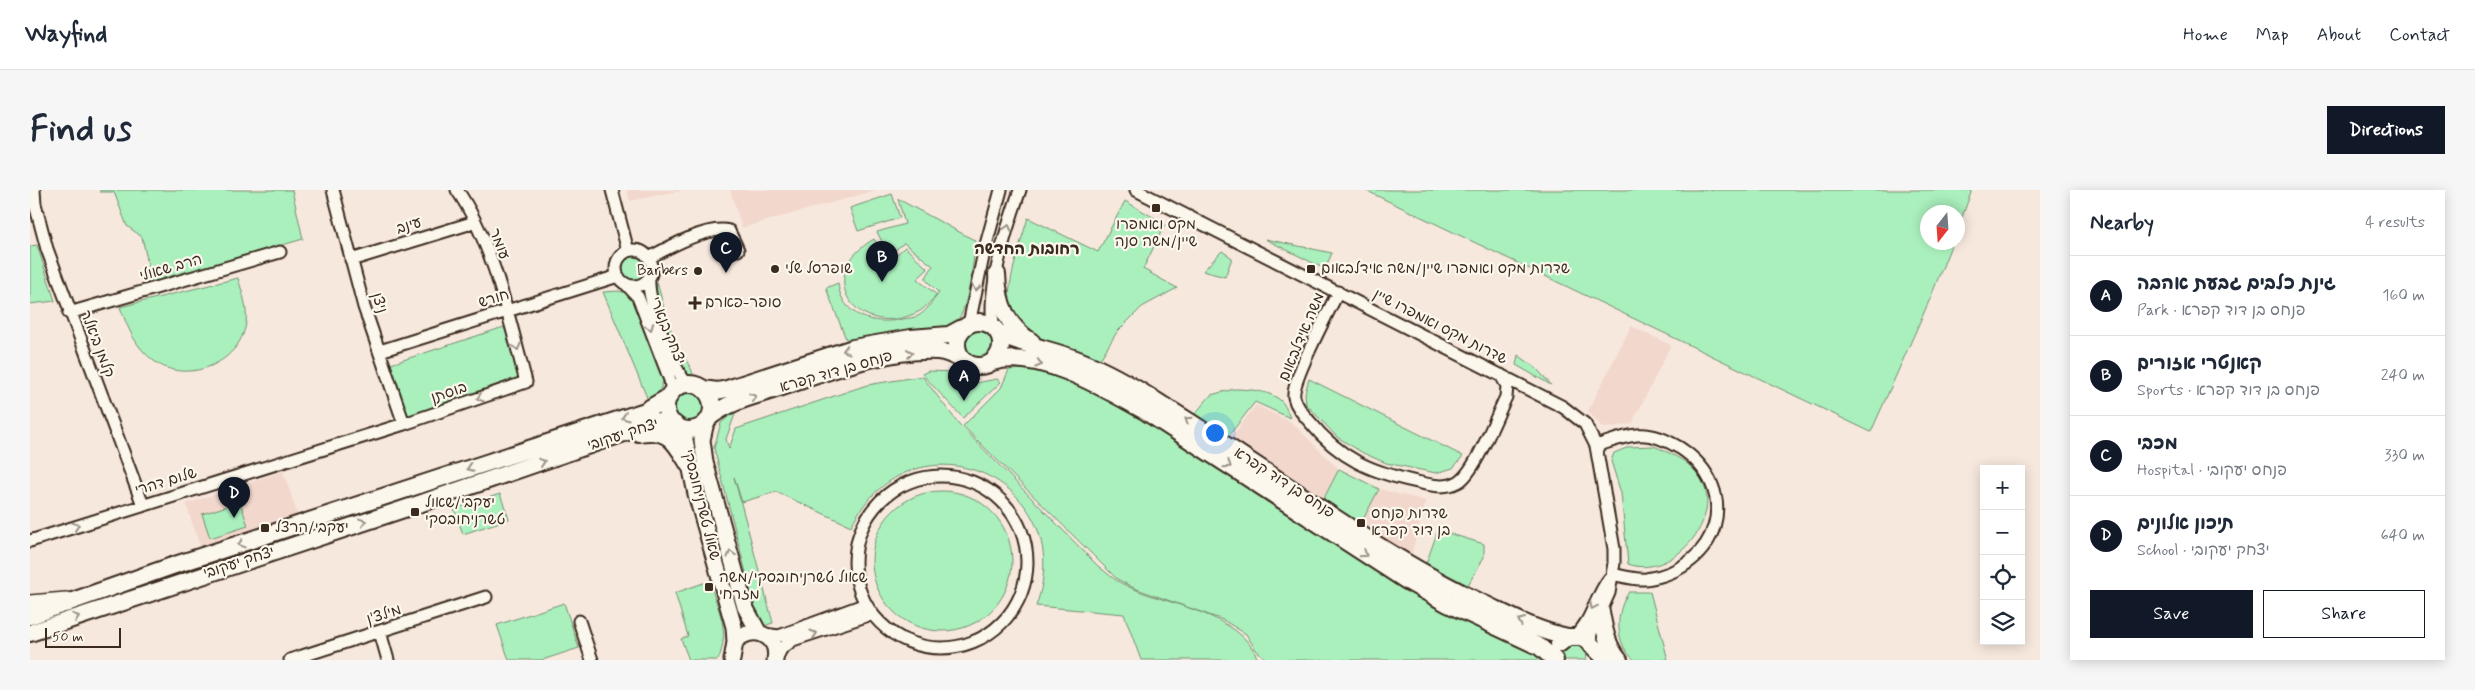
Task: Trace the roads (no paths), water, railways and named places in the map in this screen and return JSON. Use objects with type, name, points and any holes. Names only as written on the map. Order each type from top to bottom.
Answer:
[{"type":"main road","points":[[997,274],[1001,307],[1010,323],[1028,340],[1050,350]]},
{"type":"main road","points":[[982,321],[996,330],[1002,346],[992,362],[979,366],[966,362],[961,357],[956,342],[965,326],[982,321]]},
{"type":"main road","name":"פנחס בן דוד קפרא","points":[[703,389],[718,391],[727,389],[854,348],[902,339],[949,335],[965,326]]},
{"type":"main road","name":"פנחס בן דוד קפרא","points":[[996,330],[1018,342],[1050,350],[1092,366],[1160,403],[1431,577],[1520,621],[1584,644],[1607,660]]},
{"type":"main road","name":"פנחס בן דוד קפרא","points":[[708,420],[716,412],[738,401],[872,360],[915,352],[938,352],[947,353],[966,362]]},
{"type":"main road","name":"פנחס בן דוד קפרא","points":[[992,362],[1009,358],[1032,361],[1075,376],[1112,392],[1148,413],[1407,581],[1448,604],[1540,647],[1556,660]]},
{"type":"main road","points":[[687,384],[703,389],[712,405],[708,420],[702,426],[690,429],[677,425],[668,415],[670,395],[687,384]]},
{"type":"main road","name":"יצחק יעקובי","points":[[30,616],[66,602],[645,411],[670,395]]},
{"type":"main road","name":"יצחק יעקובי","points":[[30,633],[656,422],[677,425]]},
{"type":"main road","points":[[619,436],[651,431],[664,434],[673,441],[689,465]]},
{"type":"main road","points":[[30,605],[66,602]]},
{"type":"main road","points":[[1601,612],[1604,631],[1612,650],[1619,660]]},
{"type":"main road","points":[[1556,660],[1558,645],[1584,644]]},
{"type":"street","name":"קלמן ביאלר","points":[[34,190],[35,204],[47,249],[69,314],[143,505]]},
{"type":"street","name":"ניצן","points":[[333,190],[364,308],[404,424]]},
{"type":"street","name":"עומר","points":[[457,190],[475,222],[507,311]]},
{"type":"street","points":[[612,190],[628,251]]},
{"type":"street","points":[[965,326],[1001,190]]},
{"type":"street","points":[[996,330],[991,303],[1013,208],[1020,190]]},
{"type":"street","points":[[1013,208],[1026,190]]},
{"type":"street","name":"שדרות מקס ואמפרו שיין","points":[[1136,190],[1563,406],[1585,424],[1596,446],[1614,549],[1609,593],[1584,644]]},
{"type":"street","name":"עינב","points":[[351,260],[475,222]]},
{"type":"street","points":[[649,258],[695,237],[719,229],[729,231],[738,250]]},
{"type":"street","points":[[628,251],[641,251],[649,258],[652,267],[649,278],[639,285],[627,285],[618,276],[616,270],[618,258],[628,251]]},
{"type":"street","name":"הרב שאולי","points":[[69,314],[280,252]]},
{"type":"street","name":"חורש","points":[[380,351],[618,276]]},
{"type":"street","name":"יצחק בנארי","points":[[649,278],[650,299],[674,364],[687,384]]},
{"type":"street","name":"יצחק בנארי","points":[[627,285],[638,297],[670,380],[670,395]]},
{"type":"street","name":"משה אידלבאום","points":[[1338,292],[1297,378],[1294,397],[1300,410],[1323,439],[1350,459],[1375,471],[1405,479],[1432,485],[1451,485],[1466,476],[1471,469],[1506,397]]},
{"type":"street","name":"בוסתן","points":[[310,453],[404,424],[526,382],[507,311]]},
{"type":"street","points":[[1501,375],[1507,386],[1506,397]]},
{"type":"street","points":[[1506,397],[1514,389],[1528,389]]},
{"type":"street","name":"שאול טשרניחובסקי","points":[[708,420],[702,440],[706,462],[745,607],[761,633],[773,643],[776,649],[776,660]]},
{"type":"street","name":"שאול טשרניחובסקי","points":[[677,425],[685,440],[689,465],[734,627],[731,654]]},
{"type":"street","points":[[1596,446],[1636,435],[1662,440],[1691,456],[1704,471],[1716,494],[1714,529],[1709,540],[1694,557],[1660,575],[1644,579],[1611,576]]},
{"type":"street","name":"שלום דהרי","points":[[30,541],[310,453]]},
{"type":"street","points":[[953,476],[984,486],[1010,508],[1025,538],[1028,572],[1018,603],[996,629],[967,644],[937,648],[922,646],[897,636],[869,609],[856,576],[855,549],[867,517],[889,492],[919,478],[953,476]]},
{"type":"street","name":"שדרות מקס ואמפרו שיין","points":[[1584,644],[1583,627],[1602,588],[1611,576]]},
{"type":"street","name":"מילצ'ן","points":[[290,660],[486,598]]},
{"type":"street","points":[[731,654],[745,633],[779,636],[869,609]]},
{"type":"street","points":[[776,660],[781,648],[793,640],[869,609]]},
{"type":"street","points":[[580,621],[592,660]]},
{"type":"street","points":[[380,632],[388,660]]},
{"type":"place","name":"מקס ואמפרו שיין/משה סנה","points":[[1156,208]]},
{"type":"place","name":"שופרסל שלי","points":[[775,269]]},
{"type":"place","name":"שדרות מקס ואמפרו שיין/משה אידלבאום","points":[[1311,269]]},
{"type":"place","name":"Barbers","points":[[698,271]]},
{"type":"place","name":"מכבי","points":[[726,273]]},
{"type":"place","name":"קאנטרי אזורים","points":[[882,282]]},
{"type":"place","name":"סופר-פארם","points":[[695,303]]},
{"type":"place","name":"גינת כלבים גבעת אהבה","points":[[964,401]]},
{"type":"place","name":"יעקבי/שאול טשרניחובסקי","points":[[415,512]]},
{"type":"place","name":"תיכון אלונים","points":[[234,518]]},
{"type":"place","name":"שדרות פנחס בן דוד קפרא","points":[[1361,523]]},
{"type":"place","name":"יעקבי/הרצל","points":[[265,528]]},
{"type":"place","name":"שאול טשרניחובסקי/משה מזרחי","points":[[709,587]]},
{"type":"district","name":"רחובות החדשה","points":[[1027,249]]}]
